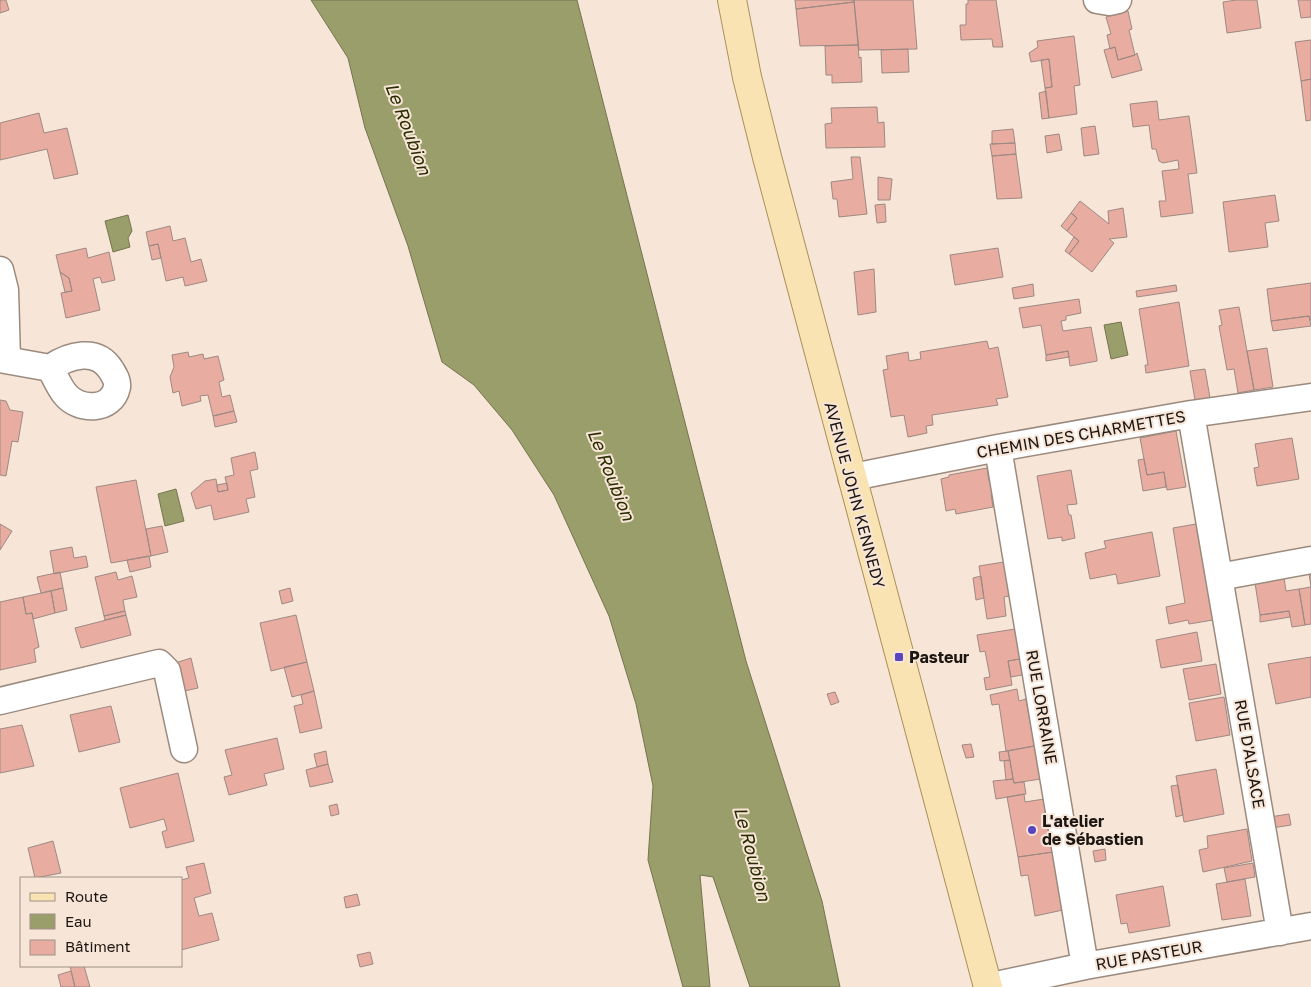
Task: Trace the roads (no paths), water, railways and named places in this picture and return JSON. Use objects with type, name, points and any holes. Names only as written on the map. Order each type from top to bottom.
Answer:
[{"type":"main road","name":"AVENUE JOHN KENNEDY","points":[[732,0],[746,77],[987,987]]},
{"type":"street","points":[[1097,0],[1109,2],[1118,0]]},
{"type":"street","points":[[0,270],[5,290],[3,359],[50,368]]},
{"type":"street","name":"CHEMIN DES CHARMETTES","points":[[852,479],[868,474],[998,448],[1191,414],[1311,397]]},
{"type":"street","name":"RUE D'ALSACE","points":[[1191,414],[1280,932]]},
{"type":"street","name":"RUE LORRAINE","points":[[998,448],[1085,966]]},
{"type":"street","points":[[1219,577],[1311,560]]},
{"type":"street","points":[[0,701],[159,663],[167,671],[184,749]]},
{"type":"street","name":"RUE PASTEUR","points":[[987,987],[1085,966],[1311,926]]},
{"type":"water","name":"Le Roubion","points":[[311,0],[577,0],[746,661],[822,901],[840,987],[750,987],[713,877],[700,875],[710,987],[683,987],[648,860],[653,786],[636,704],[609,616],[554,495],[512,430],[474,385],[442,362],[408,246],[365,128],[348,58]]},
{"type":"water","points":[[128,215],[132,231],[128,238],[130,247],[113,252],[105,221]]},
{"type":"water","points":[[1121,322],[1128,355],[1111,359],[1104,325]]},
{"type":"water","points":[[176,489],[184,521],[165,526],[158,494]]},
{"type":"place","name":"Pasteur","points":[[899,657]]},
{"type":"place","name":"L'atelier de Sébastien","points":[[1032,830]]}]
